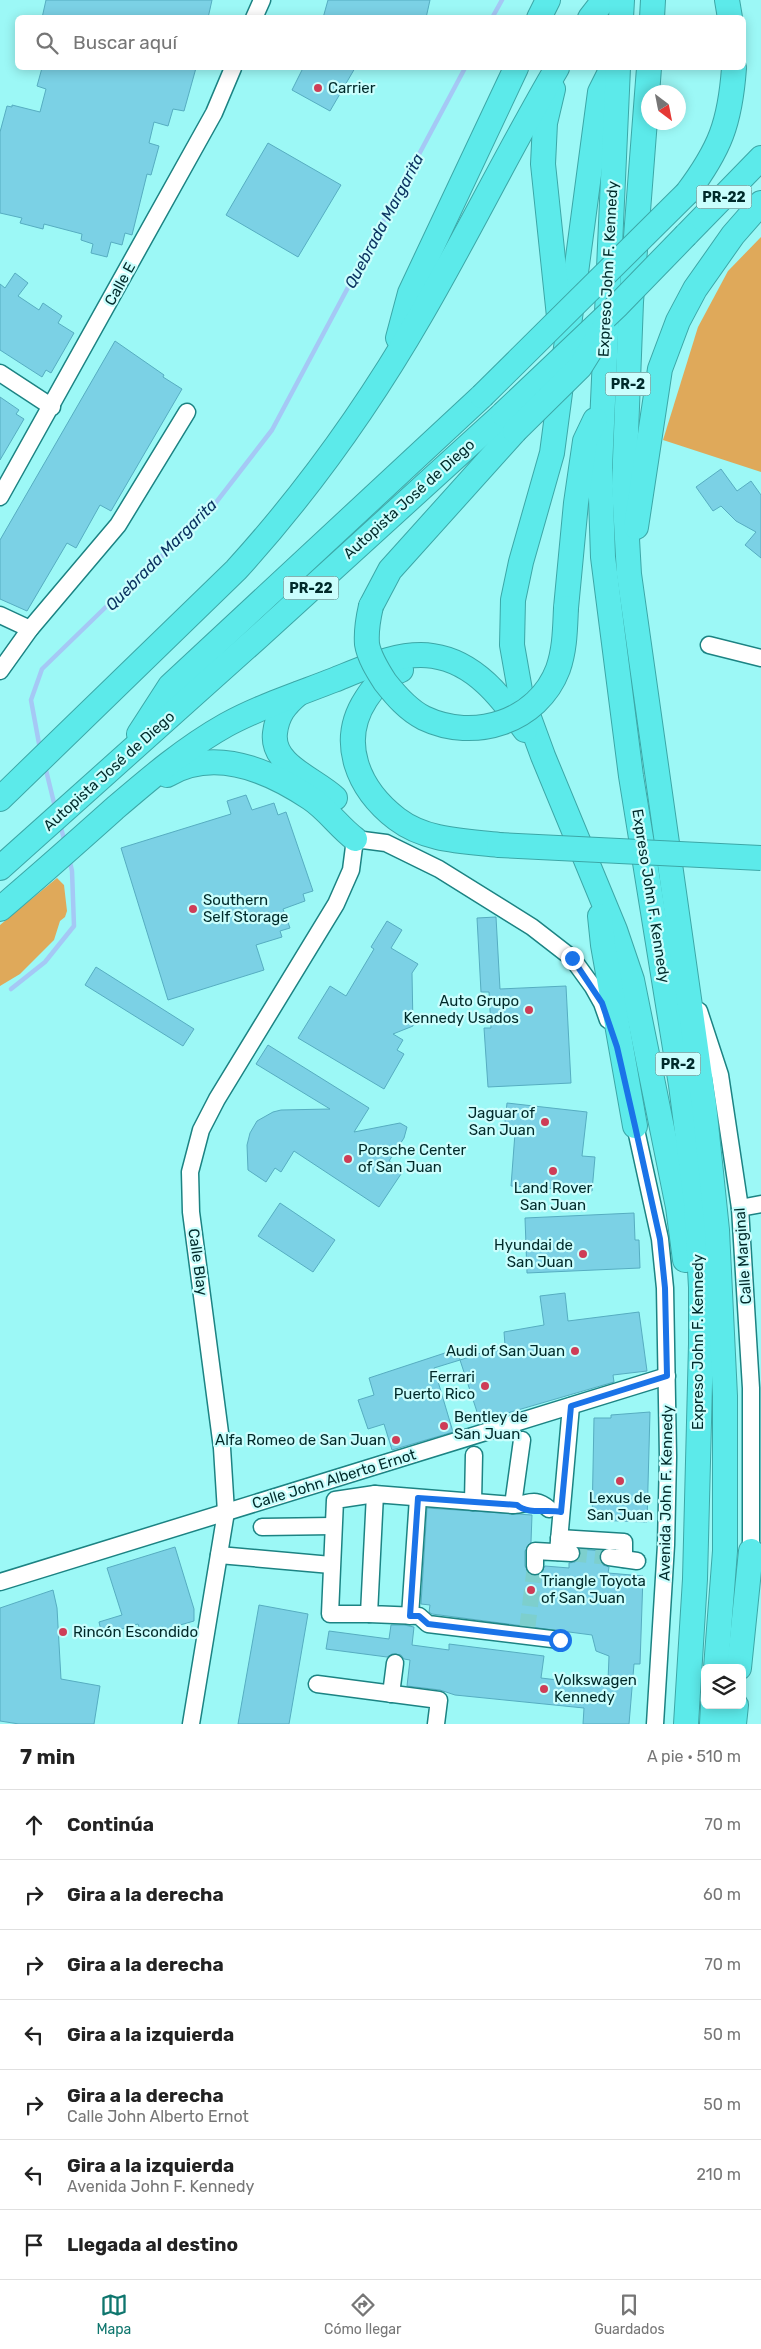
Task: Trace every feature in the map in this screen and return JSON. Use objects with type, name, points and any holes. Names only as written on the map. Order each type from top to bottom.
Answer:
[{"type":"highway","points":[[540,15],[548,0]]},
{"type":"highway","points":[[592,15],[604,0]]},
{"type":"highway","points":[[621,15],[622,0]]},
{"type":"highway","points":[[652,15],[653,0]]},
{"type":"highway","points":[[727,0],[730,15]]},
{"type":"highway","points":[[391,364],[410,293],[515,70]]},
{"type":"highway","points":[[3,796],[236,570],[269,534],[342,441],[422,313],[556,70]]},
{"type":"highway","points":[[557,70],[545,123],[543,164],[564,365]]},
{"type":"highway","points":[[611,70],[600,92],[552,453],[520,562],[511,621],[514,660],[521,696],[632,980],[678,1207],[686,1264],[701,1288]]},
{"type":"highway","name":"Expreso John F. Kennedy","points":[[618,70],[600,468],[604,557],[631,776],[658,933],[696,1202],[701,1288],[695,1579],[686,1724]]},
{"type":"highway","name":"Expreso John F. Kennedy","points":[[649,70],[631,302],[624,467],[629,574],[704,1105],[717,1230],[725,1396],[725,1551],[716,1664]]},
{"type":"highway","points":[[120,762],[170,686],[482,396],[687,193],[713,155],[725,130],[731,103],[734,70]]},
{"type":"highway","name":"Autopista José de Diego","points":[[0,868],[509,422],[618,305],[761,158]]},
{"type":"highway","points":[[629,574],[660,370],[678,321],[695,289],[733,235],[761,202]]},
{"type":"highway","points":[[509,422],[390,570],[371,606],[367,626],[367,645],[380,674],[401,702],[423,717],[460,728],[477,728],[505,722],[533,706],[543,695],[558,670],[564,650],[576,503],[585,441],[602,407]]},
{"type":"highway","points":[[0,909],[163,768],[204,739],[269,704],[393,659],[412,656],[432,656],[446,659],[468,670],[485,682],[505,702],[543,756]]},
{"type":"highway","points":[[468,670],[438,664],[414,665],[377,684],[362,704],[354,724],[352,747],[357,768],[368,789],[380,804],[397,819],[412,828],[440,839],[499,844],[761,858]]},
{"type":"highway","points":[[300,693],[282,709],[276,722],[274,738],[276,749],[285,762],[324,788],[338,802],[350,819],[355,839]]},
{"type":"highway","points":[[111,812],[180,767],[212,762],[233,763],[255,769],[311,798],[355,839]]},
{"type":"highway","points":[[597,887],[603,945],[635,1126]]},
{"type":"highway","points":[[740,1664],[756,1552]]},
{"type":"highway","points":[[712,1724],[713,1709]]},
{"type":"highway","points":[[734,1724],[736,1709]]},
{"type":"street","points":[[255,15],[262,0]]},
{"type":"street","name":"Calle E","points":[[0,497],[52,407],[214,113],[233,70]]},
{"type":"street","points":[[0,373],[52,407]]},
{"type":"street","points":[[0,671],[30,629],[118,525],[187,412]]},
{"type":"street","points":[[0,615],[30,629]]},
{"type":"street","points":[[709,645],[761,658]]},
{"type":"street","name":"Avenida John F. Kennedy","points":[[355,839],[386,843],[439,869],[532,926],[572,958],[602,1003],[617,1047],[660,1239],[665,1288],[667,1376],[666,1563],[655,1724]]},
{"type":"street","name":"Calle Blay","points":[[191,1724],[226,1512],[222,1448],[191,1212],[190,1172],[201,1130],[217,1099],[336,904],[351,870],[355,839]]},
{"type":"street","name":"Calle Marginal","points":[[684,969],[720,1075],[740,1208],[756,1389],[756,1552]]},
{"type":"street","points":[[740,1208],[761,1204]]},
{"type":"street","name":"Calle John Alberto Ernot","points":[[0,1582],[667,1376]]},
{"type":"street","points":[[563,1548],[555,1510],[571,1406]]},
{"type":"street","points":[[515,1505],[522,1440]]},
{"type":"street","points":[[473,1502],[474,1455]]},
{"type":"street","points":[[555,1510],[543,1504],[523,1501],[515,1505],[375,1494],[335,1500],[330,1614],[419,1616],[428,1624],[527,1633],[560,1640]]},
{"type":"street","points":[[369,1614],[375,1494]]},
{"type":"street","points":[[410,1616],[418,1498]]},
{"type":"street","points":[[262,1527],[333,1526]]},
{"type":"street","points":[[535,1566],[535,1551],[624,1542],[629,1560],[666,1563]]},
{"type":"street","points":[[219,1555],[331,1566]]},
{"type":"street","points":[[390,1694],[395,1662]]},
{"type":"street","points":[[317,1684],[439,1700],[436,1724]]},
{"type":"shaded area","points":[[761,237],[761,472],[663,440],[698,327],[728,271]]},
{"type":"shaded area","points":[[57,878],[64,885],[67,911],[65,917],[60,921],[54,940],[20,974],[0,986],[0,925]]},
{"type":"building","points":[[46,0],[212,0],[209,15],[43,15]]},
{"type":"building","points":[[328,0],[430,0],[427,15],[324,15]]},
{"type":"building","points":[[41,70],[195,70],[184,111],[173,109],[168,126],[154,122],[149,143],[159,146],[151,175],[147,174],[132,235],[125,233],[122,245],[111,242],[107,257],[91,253],[93,244],[81,240],[82,234],[44,224],[43,229],[20,223],[22,218],[0,213],[0,132],[7,106],[12,107],[12,105],[40,112],[46,89],[37,86]]},
{"type":"building","name":"Carrier","points":[[302,70],[354,70],[330,111],[292,90]]},
{"type":"building","points":[[268,143],[341,185],[298,257],[226,215]]},
{"type":"building","points":[[15,273],[28,283],[18,296],[39,310],[43,303],[62,316],[58,323],[74,333],[51,373],[46,370],[42,377],[0,350],[0,284],[5,288]]},
{"type":"building","points":[[115,341],[182,389],[111,511],[100,505],[76,548],[67,543],[27,611],[0,599],[0,540]]},
{"type":"building","points":[[0,397],[19,410],[16,414],[24,419],[0,460]]},
{"type":"building","points":[[721,469],[737,491],[751,481],[761,495],[761,558],[745,545],[756,532],[736,521],[721,506],[713,511],[696,487]]},
{"type":"building","name":"Southern Self Storage","points":[[246,795],[252,810],[274,803],[278,815],[286,812],[313,891],[303,894],[305,901],[283,909],[290,928],[280,931],[282,937],[256,945],[264,970],[168,1000],[121,848],[231,814],[227,801]]},
{"type":"building","name":"Auto Grupo Kennedy Usados","points":[[496,917],[500,989],[566,986],[571,1083],[488,1087],[484,1028],[491,1028],[489,992],[481,992],[477,918]]},
{"type":"building","points":[[387,921],[402,930],[391,948],[418,964],[412,973],[413,1026],[393,1034],[403,1040],[397,1050],[404,1054],[384,1089],[298,1038],[330,986],[346,996],[374,949],[371,947]]},
{"type":"building","points":[[96,967],[194,1029],[183,1046],[85,985]]},
{"type":"building","name":"Porsche Center of San Juan","points":[[268,1045],[369,1108],[354,1132],[400,1123],[407,1127],[404,1138],[389,1161],[403,1171],[379,1207],[294,1151],[281,1172],[275,1168],[266,1182],[248,1170],[247,1145],[250,1133],[257,1121],[273,1112],[281,1110],[330,1109],[256,1064]]},
{"type":"building","points":[[507,1103],[587,1112],[582,1156],[595,1157],[592,1191],[511,1186],[515,1133],[504,1132]]},
{"type":"building","points":[[280,1203],[335,1240],[313,1272],[258,1236]]},
{"type":"building","name":"Hyundai de San Juan","points":[[634,1213],[635,1240],[639,1240],[640,1268],[527,1273],[525,1218]]},
{"type":"building","name":"Audi of San Juan","points":[[565,1293],[568,1321],[639,1312],[647,1371],[613,1375],[614,1382],[480,1421],[460,1360],[505,1345],[504,1332],[544,1325],[540,1296]]},
{"type":"building","points":[[457,1349],[460,1360],[434,1368],[453,1432],[392,1450],[384,1424],[368,1429],[358,1400],[374,1395],[369,1378]]},
{"type":"building","name":"Lexus de San Juan","points":[[650,1412],[647,1522],[592,1520],[594,1418],[611,1418],[611,1415]]},
{"type":"building","name":"Triangle Toyota of San Juan","points":[[427,1508],[532,1515],[531,1542],[525,1551],[525,1566],[530,1575],[540,1574],[545,1566],[569,1568],[569,1563],[575,1562],[580,1558],[580,1549],[601,1551],[600,1560],[603,1565],[609,1567],[608,1573],[643,1576],[640,1664],[634,1664],[629,1724],[583,1724],[584,1708],[455,1695],[440,1690],[407,1686],[410,1660],[404,1659],[401,1655],[392,1654],[387,1657],[326,1649],[329,1631],[389,1639],[391,1625],[404,1625],[414,1627],[412,1645],[449,1650],[449,1644],[544,1656],[541,1678],[591,1684],[591,1680],[608,1681],[609,1656],[596,1651],[592,1635],[432,1614],[429,1612],[430,1605],[421,1604]]},
{"type":"building","points":[[175,1547],[194,1609],[194,1621],[142,1636],[138,1624],[102,1635],[99,1622],[122,1615],[107,1568]]},
{"type":"building","points":[[53,1590],[57,1608],[61,1679],[100,1686],[94,1724],[19,1724],[0,1721],[0,1608]]},
{"type":"building","points":[[259,1605],[308,1614],[289,1724],[238,1724]]},
{"type":"waterway","name":"Quebrada Margarita","points":[[494,15],[502,0]]},
{"type":"waterway","name":"Quebrada Margarita","points":[[40,749],[31,700],[42,669],[113,600],[204,518],[272,430],[464,70]]},
{"type":"waterway","name":"Quebrada Margarita","points":[[45,766],[55,807]]},
{"type":"waterway","name":"Quebrada Margarita","points":[[60,824],[65,843]]},
{"type":"waterway","name":"Quebrada Margarita","points":[[11,989],[45,962],[74,926],[72,871],[69,858]]},
{"type":"tunnel","points":[[571,1553],[609,1557]]},
{"type":"tunnel","points":[[527,1630],[535,1566]]},
{"type":"place","name":"Carrier","points":[[318,88]]},
{"type":"place","name":"Southern Self Storage","points":[[193,909]]},
{"type":"place","name":"Auto Grupo Kennedy Usados","points":[[529,1010]]},
{"type":"place","name":"Jaguar of San Juan","points":[[545,1122]]},
{"type":"place","name":"Porsche Center of San Juan","points":[[348,1159]]},
{"type":"place","name":"Land Rover San Juan","points":[[553,1171]]},
{"type":"place","name":"Hyundai de San Juan","points":[[583,1254]]},
{"type":"place","name":"Audi of San Juan","points":[[575,1351]]},
{"type":"place","name":"Ferrari Puerto Rico","points":[[485,1386]]},
{"type":"place","name":"Bentley de San Juan","points":[[444,1426]]},
{"type":"place","name":"Alfa Romeo de San Juan","points":[[396,1440]]},
{"type":"place","name":"Lexus de San Juan","points":[[620,1481]]},
{"type":"place","name":"Triangle Toyota of San Juan","points":[[531,1590]]},
{"type":"place","name":"Rincón Escondido","points":[[63,1632]]},
{"type":"place","name":"Volkswagen Kennedy","points":[[544,1689]]},
{"type":"route","points":[[560,1640],[428,1624],[419,1616],[410,1616],[418,1498],[517,1505],[522,1509],[541,1512],[549,1509],[561,1512],[571,1406],[667,1376],[665,1288],[660,1239],[635,1126],[617,1047],[602,1003],[572,958]]}]
